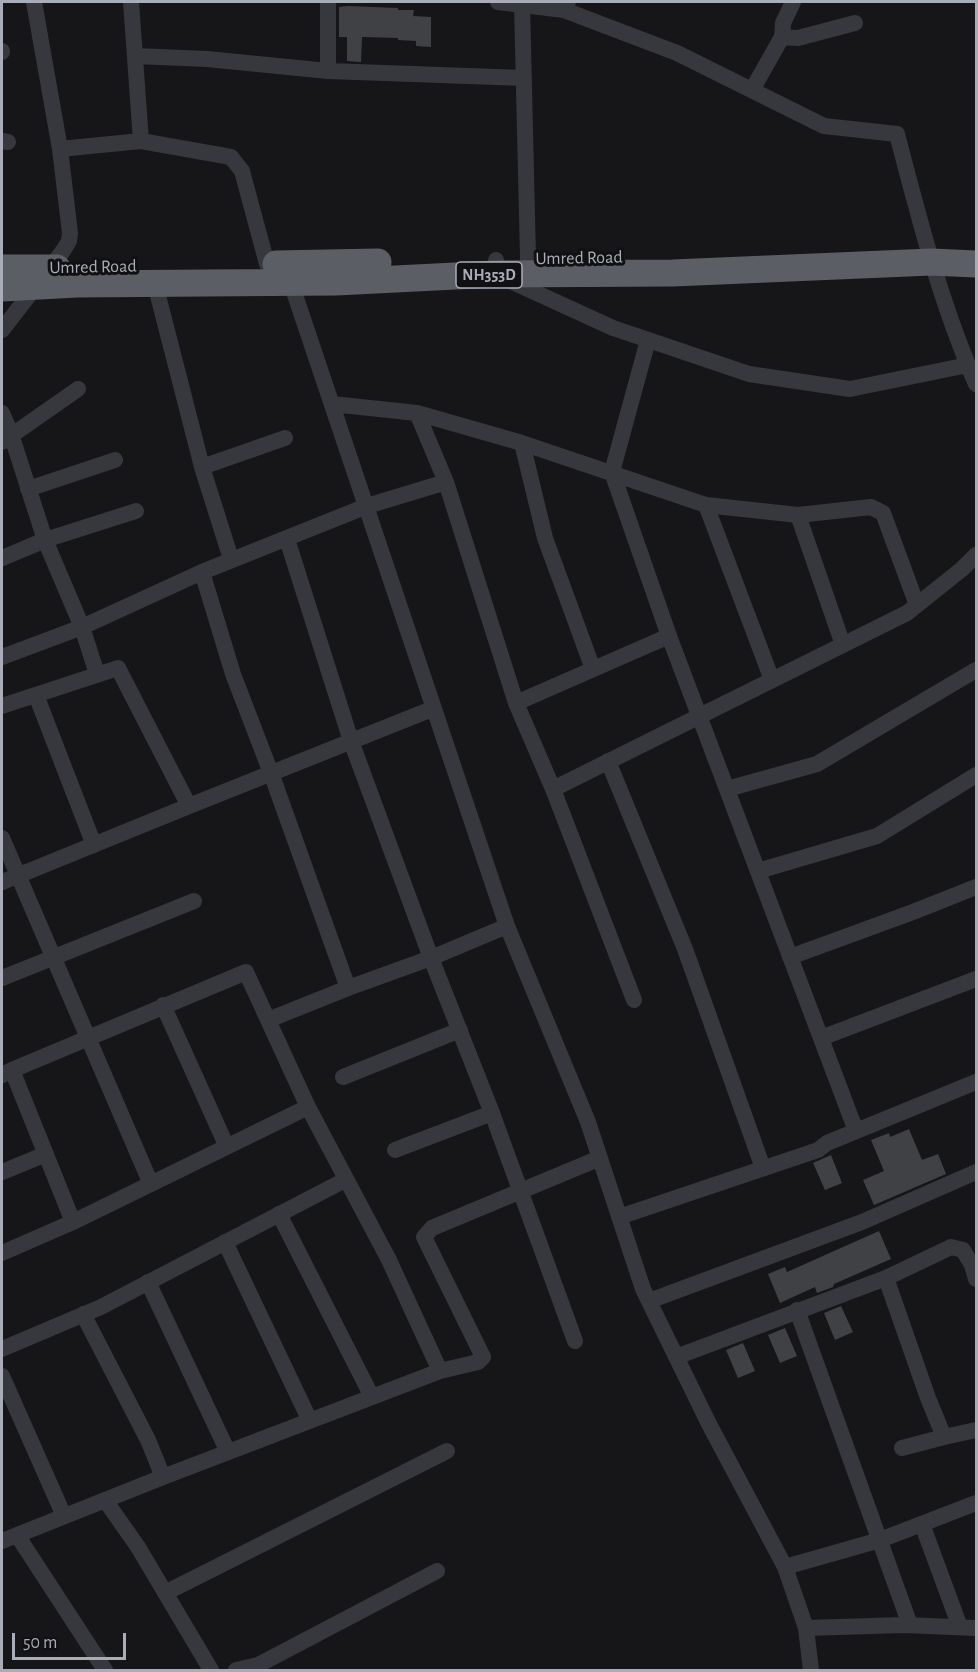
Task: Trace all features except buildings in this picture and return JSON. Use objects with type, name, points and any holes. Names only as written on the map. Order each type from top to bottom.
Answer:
[{"type":"highway","name":"NH353D","points":[[2,288],[44,277],[155,284],[336,282],[528,266],[673,273],[930,257],[976,249]]},
{"type":"highway","name":"NH353D","points":[[930,257],[976,264]]},
{"type":"highway","name":"Umred Road","points":[[2,268],[44,277],[267,264],[495,267]]},
{"type":"street","points":[[2,330],[67,245],[70,233],[60,149],[34,2]]},
{"type":"street","points":[[131,2],[141,141]]},
{"type":"street","points":[[328,2],[328,71]]},
{"type":"street","points":[[498,2],[566,6],[677,53],[824,126],[897,134],[930,257],[976,384]]},
{"type":"street","points":[[752,90],[782,37],[783,22],[793,2]]},
{"type":"street","points":[[520,3],[528,266]]},
{"type":"street","points":[[782,37],[798,38],[855,23]]},
{"type":"street","points":[[135,56],[207,59],[328,71],[524,78]]},
{"type":"street","points":[[60,149],[141,141],[231,157],[242,171],[267,264]]},
{"type":"street","points":[[495,267],[613,328],[749,374],[850,389],[968,365]]},
{"type":"street","points":[[291,283],[367,506],[432,709],[507,926],[588,1122],[649,1301],[709,1425],[785,1567],[806,1628],[811,1671]]},
{"type":"street","points":[[155,284],[202,467],[231,559]]},
{"type":"street","points":[[648,340],[612,472],[669,636],[856,1131]]},
{"type":"street","points":[[6,438],[78,389]]},
{"type":"street","points":[[333,404],[417,413],[522,443],[706,505],[798,515],[871,507],[883,513],[917,605]]},
{"type":"street","points":[[2,413],[6,438],[28,489],[45,540],[82,627],[98,674]]},
{"type":"street","points":[[417,413],[446,482],[516,703],[553,789],[634,1000]]},
{"type":"street","points":[[202,467],[285,438]]},
{"type":"street","points":[[522,443],[546,538],[593,669]]},
{"type":"street","points":[[28,489],[115,460]]},
{"type":"street","points":[[2,657],[82,627],[231,559],[367,506],[446,482]]},
{"type":"street","points":[[706,505],[772,680]]},
{"type":"street","points":[[2,558],[45,540],[136,511]]},
{"type":"street","points":[[798,515],[843,645]]},
{"type":"street","points":[[287,539],[351,741],[431,958],[492,1113],[575,1341]]},
{"type":"street","points":[[553,789],[907,613],[976,555]]},
{"type":"street","points":[[202,572],[233,675],[272,773],[348,988]]},
{"type":"street","points":[[516,703],[669,636]]},
{"type":"street","points":[[2,706],[118,668],[189,806]]},
{"type":"street","points":[[727,789],[817,764],[976,670]]},
{"type":"street","points":[[36,695],[94,845]]},
{"type":"street","points":[[9,878],[432,709]]},
{"type":"street","points":[[608,761],[685,949],[763,1168]]},
{"type":"street","points":[[758,871],[877,836],[976,775]]},
{"type":"street","points":[[2,838],[9,878],[53,956],[151,1184]]},
{"type":"street","points":[[790,957],[976,887]]},
{"type":"street","points":[[2,978],[194,901]]},
{"type":"street","points":[[268,1020],[431,958],[507,926]]},
{"type":"street","points":[[73,1222],[46,1154],[7,1072],[246,972],[308,1107],[388,1260],[440,1371]]},
{"type":"street","points":[[821,1038],[976,979]]},
{"type":"street","points":[[163,1005],[227,1147]]},
{"type":"street","points":[[343,1077],[460,1030]]},
{"type":"street","points":[[619,1216],[818,1150],[827,1143],[976,1082]]},
{"type":"street","points":[[2,1253],[73,1222],[308,1107]]},
{"type":"street","points":[[394,1150],[492,1113]]},
{"type":"street","points":[[2,1172],[46,1154]]},
{"type":"street","points":[[105,1671],[9,1538],[440,1371],[478,1362],[483,1357],[424,1237],[432,1228],[600,1158]]},
{"type":"street","points":[[649,1301],[862,1222],[976,1172]]},
{"type":"street","points":[[2,1349],[102,1307],[345,1180]]},
{"type":"street","points":[[279,1214],[372,1397]]},
{"type":"street","points":[[225,1242],[310,1421]]},
{"type":"street","points":[[676,1357],[886,1278],[951,1247],[963,1250],[972,1265],[976,1279]]},
{"type":"street","points":[[886,1278],[944,1437]]},
{"type":"street","points":[[148,1282],[228,1452]]},
{"type":"street","points":[[797,1310],[910,1625]]},
{"type":"street","points":[[83,1314],[148,1440],[163,1477]]},
{"type":"street","points":[[2,1376],[64,1516]]},
{"type":"street","points":[[902,1448],[976,1430]]},
{"type":"street","points":[[165,1593],[447,1451]]},
{"type":"street","points":[[105,1500],[138,1547],[211,1671]]},
{"type":"street","points":[[785,1567],[880,1540],[976,1503]]},
{"type":"street","points":[[806,1628],[910,1625],[968,1627],[922,1524]]},
{"type":"street","points":[[236,1671],[258,1665],[438,1571]]}]
